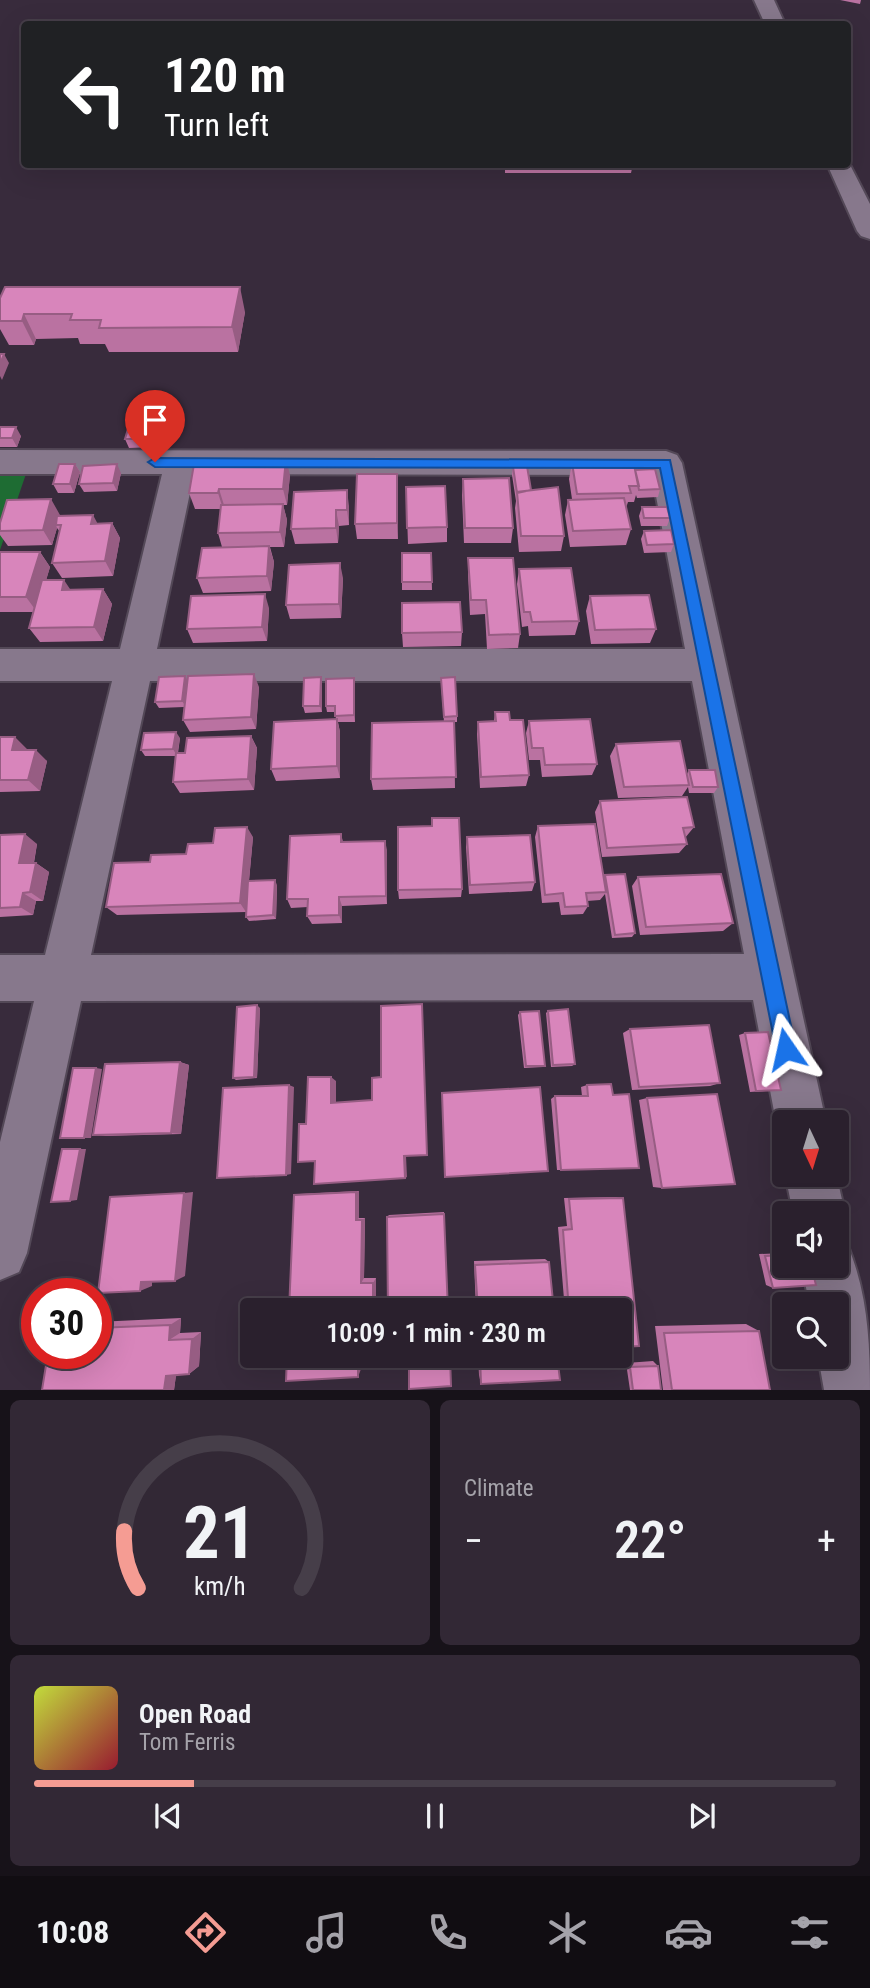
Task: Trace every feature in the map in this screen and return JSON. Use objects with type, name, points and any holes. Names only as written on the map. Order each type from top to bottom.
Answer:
[{"type":"street","points":[[764,0],[774,21]]},
{"type":"street","points":[[841,168],[870,232]]},
{"type":"street","points":[[0,462],[666,463],[799,1110]]},
{"type":"street","points":[[0,1253],[181,462]]},
{"type":"street","points":[[0,665],[707,665]]},
{"type":"street","points":[[0,978],[772,976]]},
{"type":"street","points":[[831,1278],[853,1390]]},
{"type":"green space","points":[[0,471],[27,471],[0,550]]},
{"type":"building","points":[[5,287],[240,287],[232,327],[99,328],[101,320],[70,320],[72,314],[24,314],[22,321],[0,321],[0,298]]},
{"type":"building","points":[[0,427],[16,427],[12,438],[0,438]]},
{"type":"building","points":[[128,429],[159,429],[157,439],[125,439]]},
{"type":"building","points":[[228,459],[286,459],[283,489],[219,489],[218,493],[189,493],[194,464],[228,463]]},
{"type":"building","points":[[633,461],[639,486],[629,486],[631,493],[577,494],[572,463]]},
{"type":"building","points":[[59,464],[75,464],[70,484],[53,484]]},
{"type":"building","points":[[117,464],[113,483],[79,484],[83,466]]},
{"type":"building","points":[[527,466],[531,490],[517,493],[513,467]]},
{"type":"building","points":[[655,469],[660,489],[639,490],[635,470]]},
{"type":"building","points":[[357,474],[397,474],[397,523],[355,524]]},
{"type":"building","points":[[509,478],[513,528],[465,528],[463,479]]},
{"type":"building","points":[[445,486],[447,527],[407,528],[406,487]]},
{"type":"building","points":[[558,487],[564,536],[521,536],[517,492]]},
{"type":"building","points":[[347,490],[347,510],[336,510],[336,528],[291,529],[294,492]]},
{"type":"building","points":[[624,498],[631,529],[573,531],[568,500]]},
{"type":"building","points":[[51,499],[43,530],[0,531],[7,500]]},
{"type":"building","points":[[283,504],[280,532],[218,533],[221,505]]},
{"type":"building","points":[[642,507],[667,507],[670,518],[644,518]]},
{"type":"building","points":[[93,515],[91,524],[112,523],[105,561],[52,563],[61,525],[56,525],[57,516]]},
{"type":"building","points":[[671,530],[674,544],[647,545],[644,531]]},
{"type":"building","points":[[269,546],[267,576],[197,578],[202,548]]},
{"type":"building","points":[[0,552],[40,552],[26,597],[0,597]]},
{"type":"building","points":[[402,553],[431,553],[432,582],[402,582]]},
{"type":"building","points":[[468,558],[513,558],[520,634],[489,635],[486,600],[471,600]]},
{"type":"building","points":[[340,563],[339,604],[286,605],[289,565]]},
{"type":"building","points":[[571,568],[579,621],[532,622],[530,612],[524,612],[519,569]]},
{"type":"building","points":[[42,580],[64,580],[62,590],[103,589],[94,627],[29,628]]},
{"type":"building","points":[[265,594],[262,627],[187,629],[191,596]]},
{"type":"building","points":[[649,595],[656,629],[595,630],[590,596]]},
{"type":"building","points":[[460,602],[462,632],[402,633],[402,603]]},
{"type":"building","points":[[254,674],[251,717],[183,720],[188,676]]},
{"type":"building","points":[[185,676],[182,701],[155,702],[159,677]]},
{"type":"building","points":[[321,677],[320,706],[303,706],[304,678]]},
{"type":"building","points":[[455,677],[457,716],[444,717],[441,678]]},
{"type":"building","points":[[354,678],[354,715],[335,716],[335,706],[326,706],[326,679]]},
{"type":"building","points":[[495,712],[509,712],[510,720],[523,720],[529,775],[481,777],[478,722],[496,721]]},
{"type":"building","points":[[337,719],[337,766],[271,769],[274,722]]},
{"type":"building","points":[[590,719],[597,764],[545,765],[543,748],[532,748],[529,721]]},
{"type":"building","points":[[454,721],[456,777],[371,779],[372,723]]},
{"type":"building","points":[[176,732],[173,749],[141,750],[144,733]]},
{"type":"building","points":[[251,736],[248,779],[173,782],[176,753],[185,753],[187,738]]},
{"type":"building","points":[[0,737],[15,737],[12,750],[36,750],[28,780],[0,780]]},
{"type":"building","points":[[680,741],[689,785],[624,787],[616,744]]},
{"type":"building","points":[[689,770],[715,770],[718,787],[693,787]]},
{"type":"building","points":[[687,797],[694,827],[683,828],[687,844],[607,848],[600,801]]},
{"type":"building","points":[[432,818],[459,818],[462,889],[398,890],[398,827],[432,826]]},
{"type":"building","points":[[595,824],[606,892],[586,893],[588,906],[565,907],[563,893],[545,895],[538,826]]},
{"type":"building","points":[[247,827],[240,903],[106,907],[114,863],[150,862],[151,855],[186,854],[188,844],[213,843],[215,828]]},
{"type":"building","points":[[25,834],[19,863],[36,863],[30,892],[23,893],[20,907],[0,908],[0,835]]},
{"type":"building","points":[[341,834],[341,842],[385,841],[386,896],[339,897],[339,915],[307,916],[308,899],[287,899],[290,836]]},
{"type":"building","points":[[530,835],[535,882],[470,885],[467,837]]},
{"type":"building","points":[[625,874],[635,933],[615,935],[605,875]]},
{"type":"building","points":[[721,874],[733,923],[646,927],[638,877]]},
{"type":"building","points":[[275,880],[273,915],[246,917],[248,881]]},
{"type":"building","points":[[422,1004],[427,1155],[404,1156],[405,1178],[314,1184],[315,1161],[298,1162],[299,1124],[306,1124],[308,1077],[331,1077],[331,1103],[372,1100],[372,1078],[381,1077],[381,1006]]},
{"type":"building","points":[[257,1005],[254,1077],[233,1078],[237,1007]]},
{"type":"building","points":[[568,1009],[575,1064],[553,1065],[548,1011]]},
{"type":"building","points":[[539,1011],[545,1066],[526,1066],[520,1012]]},
{"type":"building","points":[[709,1025],[720,1083],[639,1087],[630,1029]]},
{"type":"building","points":[[768,1032],[781,1090],[756,1091],[745,1033]]},
{"type":"building","points":[[180,1062],[171,1133],[93,1135],[105,1064]]},
{"type":"building","points":[[73,1068],[96,1068],[84,1138],[60,1138]]},
{"type":"building","points":[[611,1084],[613,1095],[629,1094],[639,1168],[561,1170],[555,1096],[588,1096],[587,1085]]},
{"type":"building","points":[[289,1085],[286,1175],[217,1178],[223,1088]]},
{"type":"building","points":[[540,1087],[548,1171],[445,1177],[442,1093]]},
{"type":"building","points":[[717,1094],[735,1184],[662,1188],[647,1098]]},
{"type":"building","points":[[62,1149],[80,1149],[70,1201],[51,1202]]},
{"type":"building","points":[[356,1192],[356,1220],[362,1220],[361,1283],[373,1283],[373,1298],[290,1298],[294,1195]]},
{"type":"building","points":[[184,1193],[175,1281],[141,1282],[140,1291],[112,1292],[112,1278],[100,1278],[110,1197]]},
{"type":"building","points":[[623,1198],[639,1346],[632,1346],[632,1298],[568,1298],[563,1230],[572,1229],[569,1199]]},
{"type":"building","points":[[444,1214],[447,1298],[388,1298],[387,1217]]},
{"type":"building","points":[[765,1256],[772,1256],[772,1278],[814,1278],[816,1285],[773,1288]]},
{"type":"building","points":[[549,1262],[553,1298],[477,1298],[475,1265]]},
{"type":"building","points":[[170,1325],[169,1340],[192,1339],[189,1374],[166,1376],[164,1390],[42,1390],[45,1369],[112,1369],[112,1327]]},
{"type":"building","points":[[759,1331],[770,1390],[672,1390],[664,1333]]},
{"type":"building","points":[[658,1366],[661,1390],[633,1390],[632,1367]]},
{"type":"building","points":[[287,1368],[358,1368],[358,1377],[286,1381]]},
{"type":"building","points":[[409,1368],[450,1368],[451,1386],[409,1389]]},
{"type":"building","points":[[480,1368],[558,1368],[560,1380],[481,1384]]},
{"type":"route","points":[[155,462],[666,463],[786,1049]]}]
